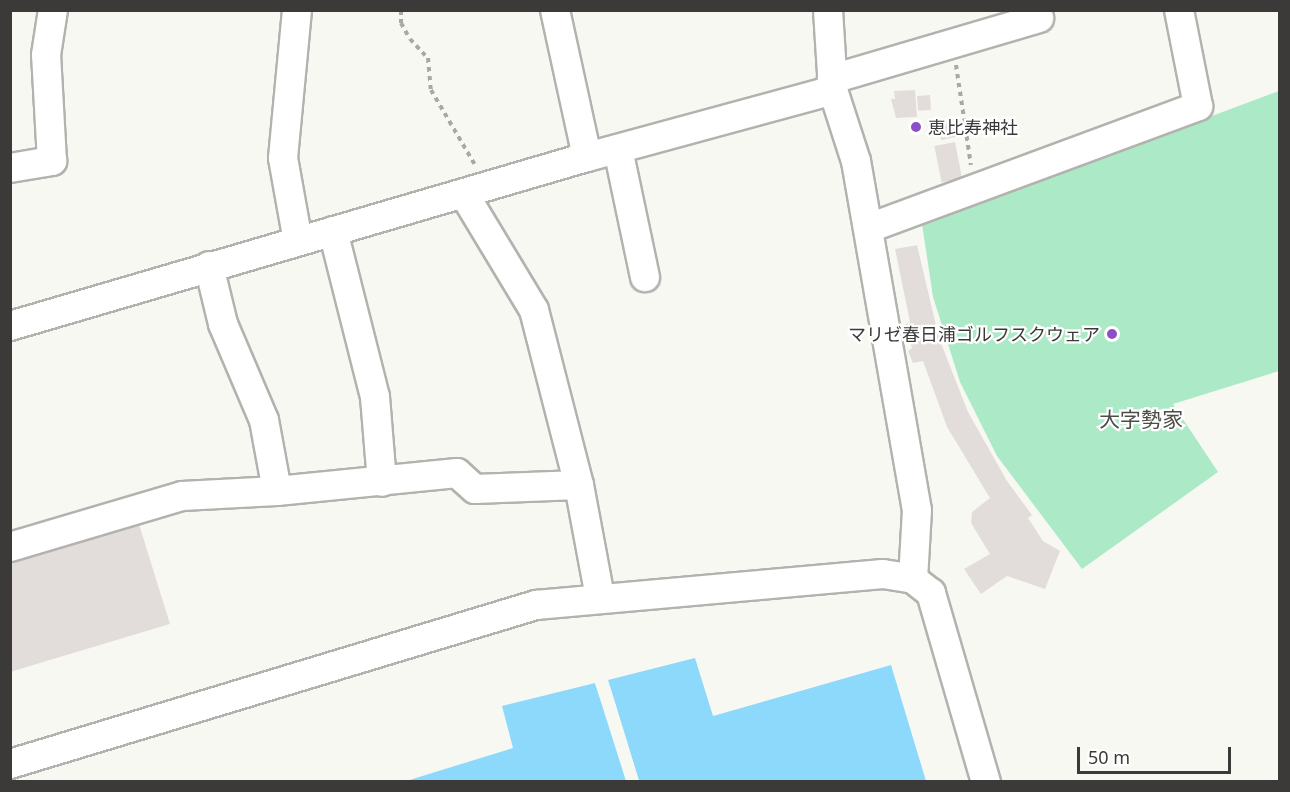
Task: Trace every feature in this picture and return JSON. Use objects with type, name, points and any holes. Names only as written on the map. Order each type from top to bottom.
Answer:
[{"type":"street","points":[[10,168],[52,161],[46,55],[53,10]]},
{"type":"street","points":[[297,10],[283,158],[298,241]]},
{"type":"street","points":[[555,10],[587,157]]},
{"type":"street","points":[[828,10],[832,85],[856,160],[917,510],[913,579]]},
{"type":"street","points":[[869,228],[1198,106],[1179,10]]},
{"type":"street","points":[[10,326],[832,85],[953,44],[996,21],[1039,18]]},
{"type":"street","points":[[618,149],[645,278]]},
{"type":"street","points":[[475,191],[534,310],[579,484],[600,597]]},
{"type":"street","points":[[333,231],[375,397],[382,482]]},
{"type":"street","points":[[209,266],[223,324],[264,420],[277,491]]},
{"type":"street","points":[[10,547],[182,496],[277,491],[456,474],[475,489],[579,484]]},
{"type":"street","points":[[10,764],[536,605],[600,597],[883,574],[913,579],[930,593],[986,782]]},
{"type":"path","points":[[401,10],[401,22],[410,39],[428,58],[431,90],[451,118],[475,191]]},
{"type":"path","points":[[953,44],[975,189]]},
{"type":"green space","name":"マリゼ春日浦ゴルフスクウェア","points":[[1279,91],[1279,371],[1173,404],[1218,472],[1082,569],[997,456],[960,382],[933,297],[922,224]]},
{"type":"water","points":[[695,658],[713,716],[891,665],[926,781],[639,781],[608,680]]},
{"type":"water","points":[[595,683],[626,781],[403,782],[513,748],[502,706]]},
{"type":"pier","points":[[608,680],[639,781],[636,782]]},
{"type":"pier","points":[[598,682],[623,765],[595,683]]},
{"type":"building","points":[[915,90],[917,117],[896,118],[891,99],[895,99],[894,91]]},
{"type":"building","points":[[930,95],[931,110],[918,111],[917,96]]},
{"type":"building","points":[[953,120],[957,137],[941,140],[937,124]]},
{"type":"building","points":[[955,142],[962,178],[941,182],[934,146]]},
{"type":"building","points":[[917,245],[939,338],[968,412],[1007,481],[1032,515],[1028,518],[1043,541],[1060,551],[1045,589],[1007,576],[981,594],[964,569],[990,554],[971,523],[972,512],[990,498],[947,427],[923,361],[913,363],[908,351],[912,348],[904,325],[910,322],[895,249]]},
{"type":"building","points":[[138,521],[170,624],[10,672],[10,560]]},
{"type":"place","name":"恵比寿神社","points":[[916,127]]},
{"type":"place","name":"マリゼ春日浦ゴルフスクウェア","points":[[1112,334]]},
{"type":"district","name":"大字勢家","points":[[1141,419]]}]
